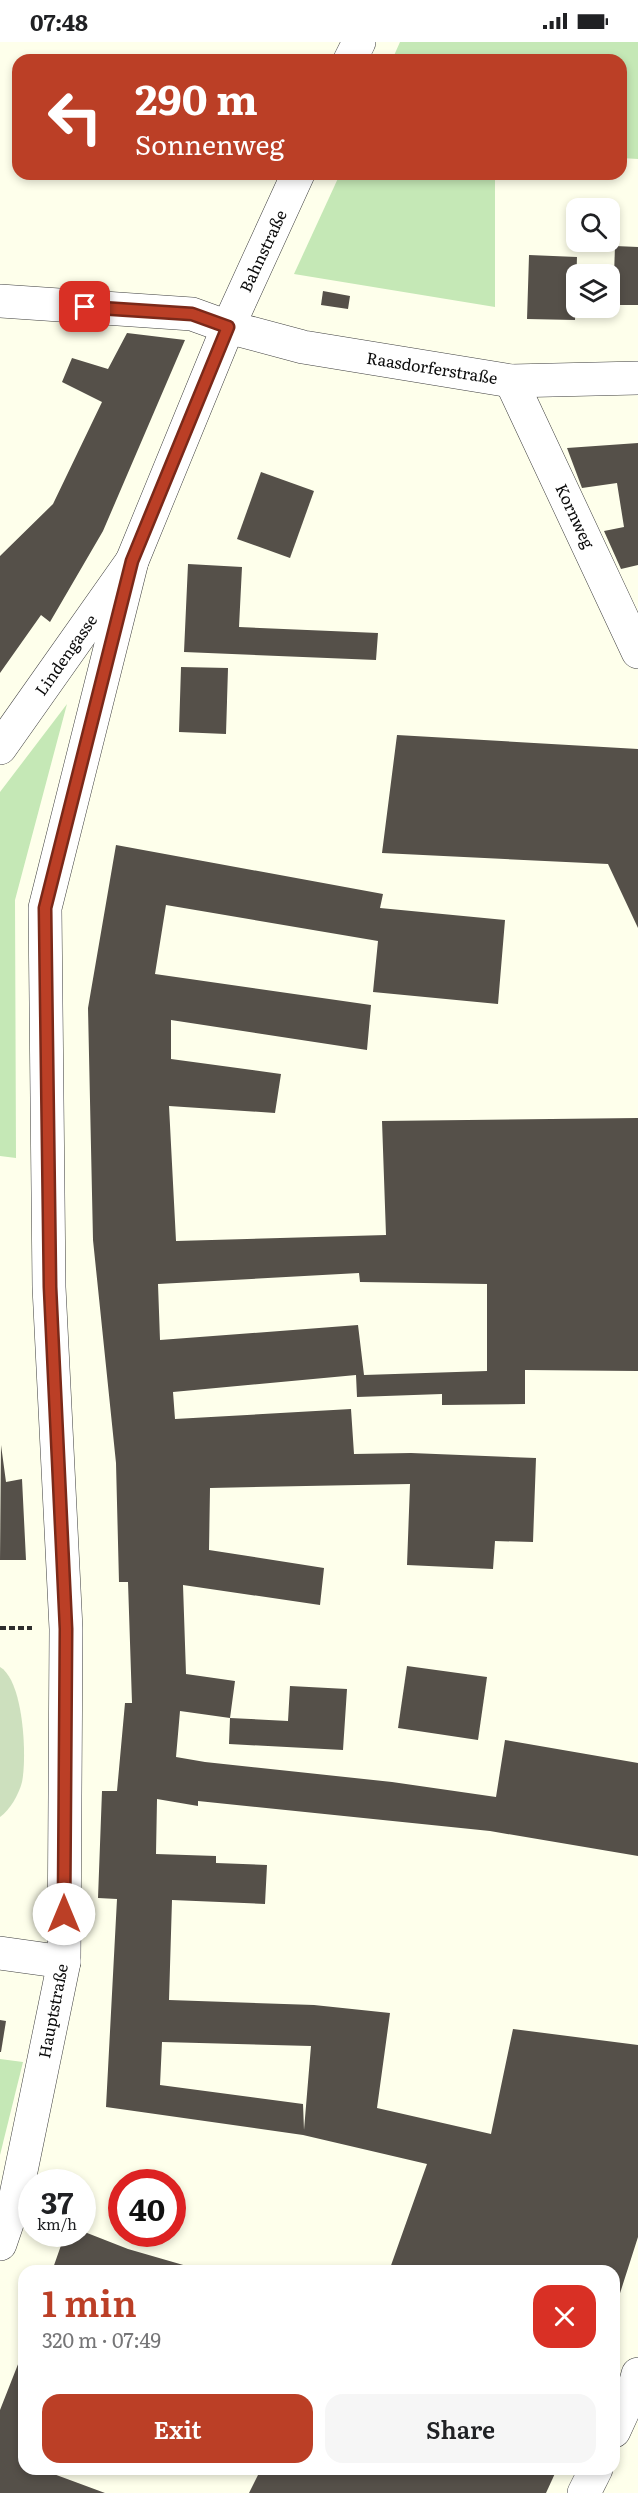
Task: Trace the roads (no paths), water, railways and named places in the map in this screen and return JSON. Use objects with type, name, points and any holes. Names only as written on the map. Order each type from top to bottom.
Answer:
[{"type":"street","name":"Bahnstraße","points":[[228,327],[295,180]]},
{"type":"street","name":"Raasdorferstraße","points":[[0,301],[192,314],[228,327],[303,347],[511,381],[638,378]]},
{"type":"street","name":"Hauptstraße","points":[[0,2244],[15,2200],[64,1962],[66,1629],[50,1287],[45,908],[132,561],[228,327]]},
{"type":"street","name":"Kornweg","points":[[511,381],[638,652]]},
{"type":"street","name":"Lindengasse","points":[[0,748],[132,561]]},
{"type":"street","points":[[0,1953],[64,1962]]},
{"type":"street","points":[[620,2418],[638,2374]]},
{"type":"street","points":[[584,2493],[593,2475]]}]
